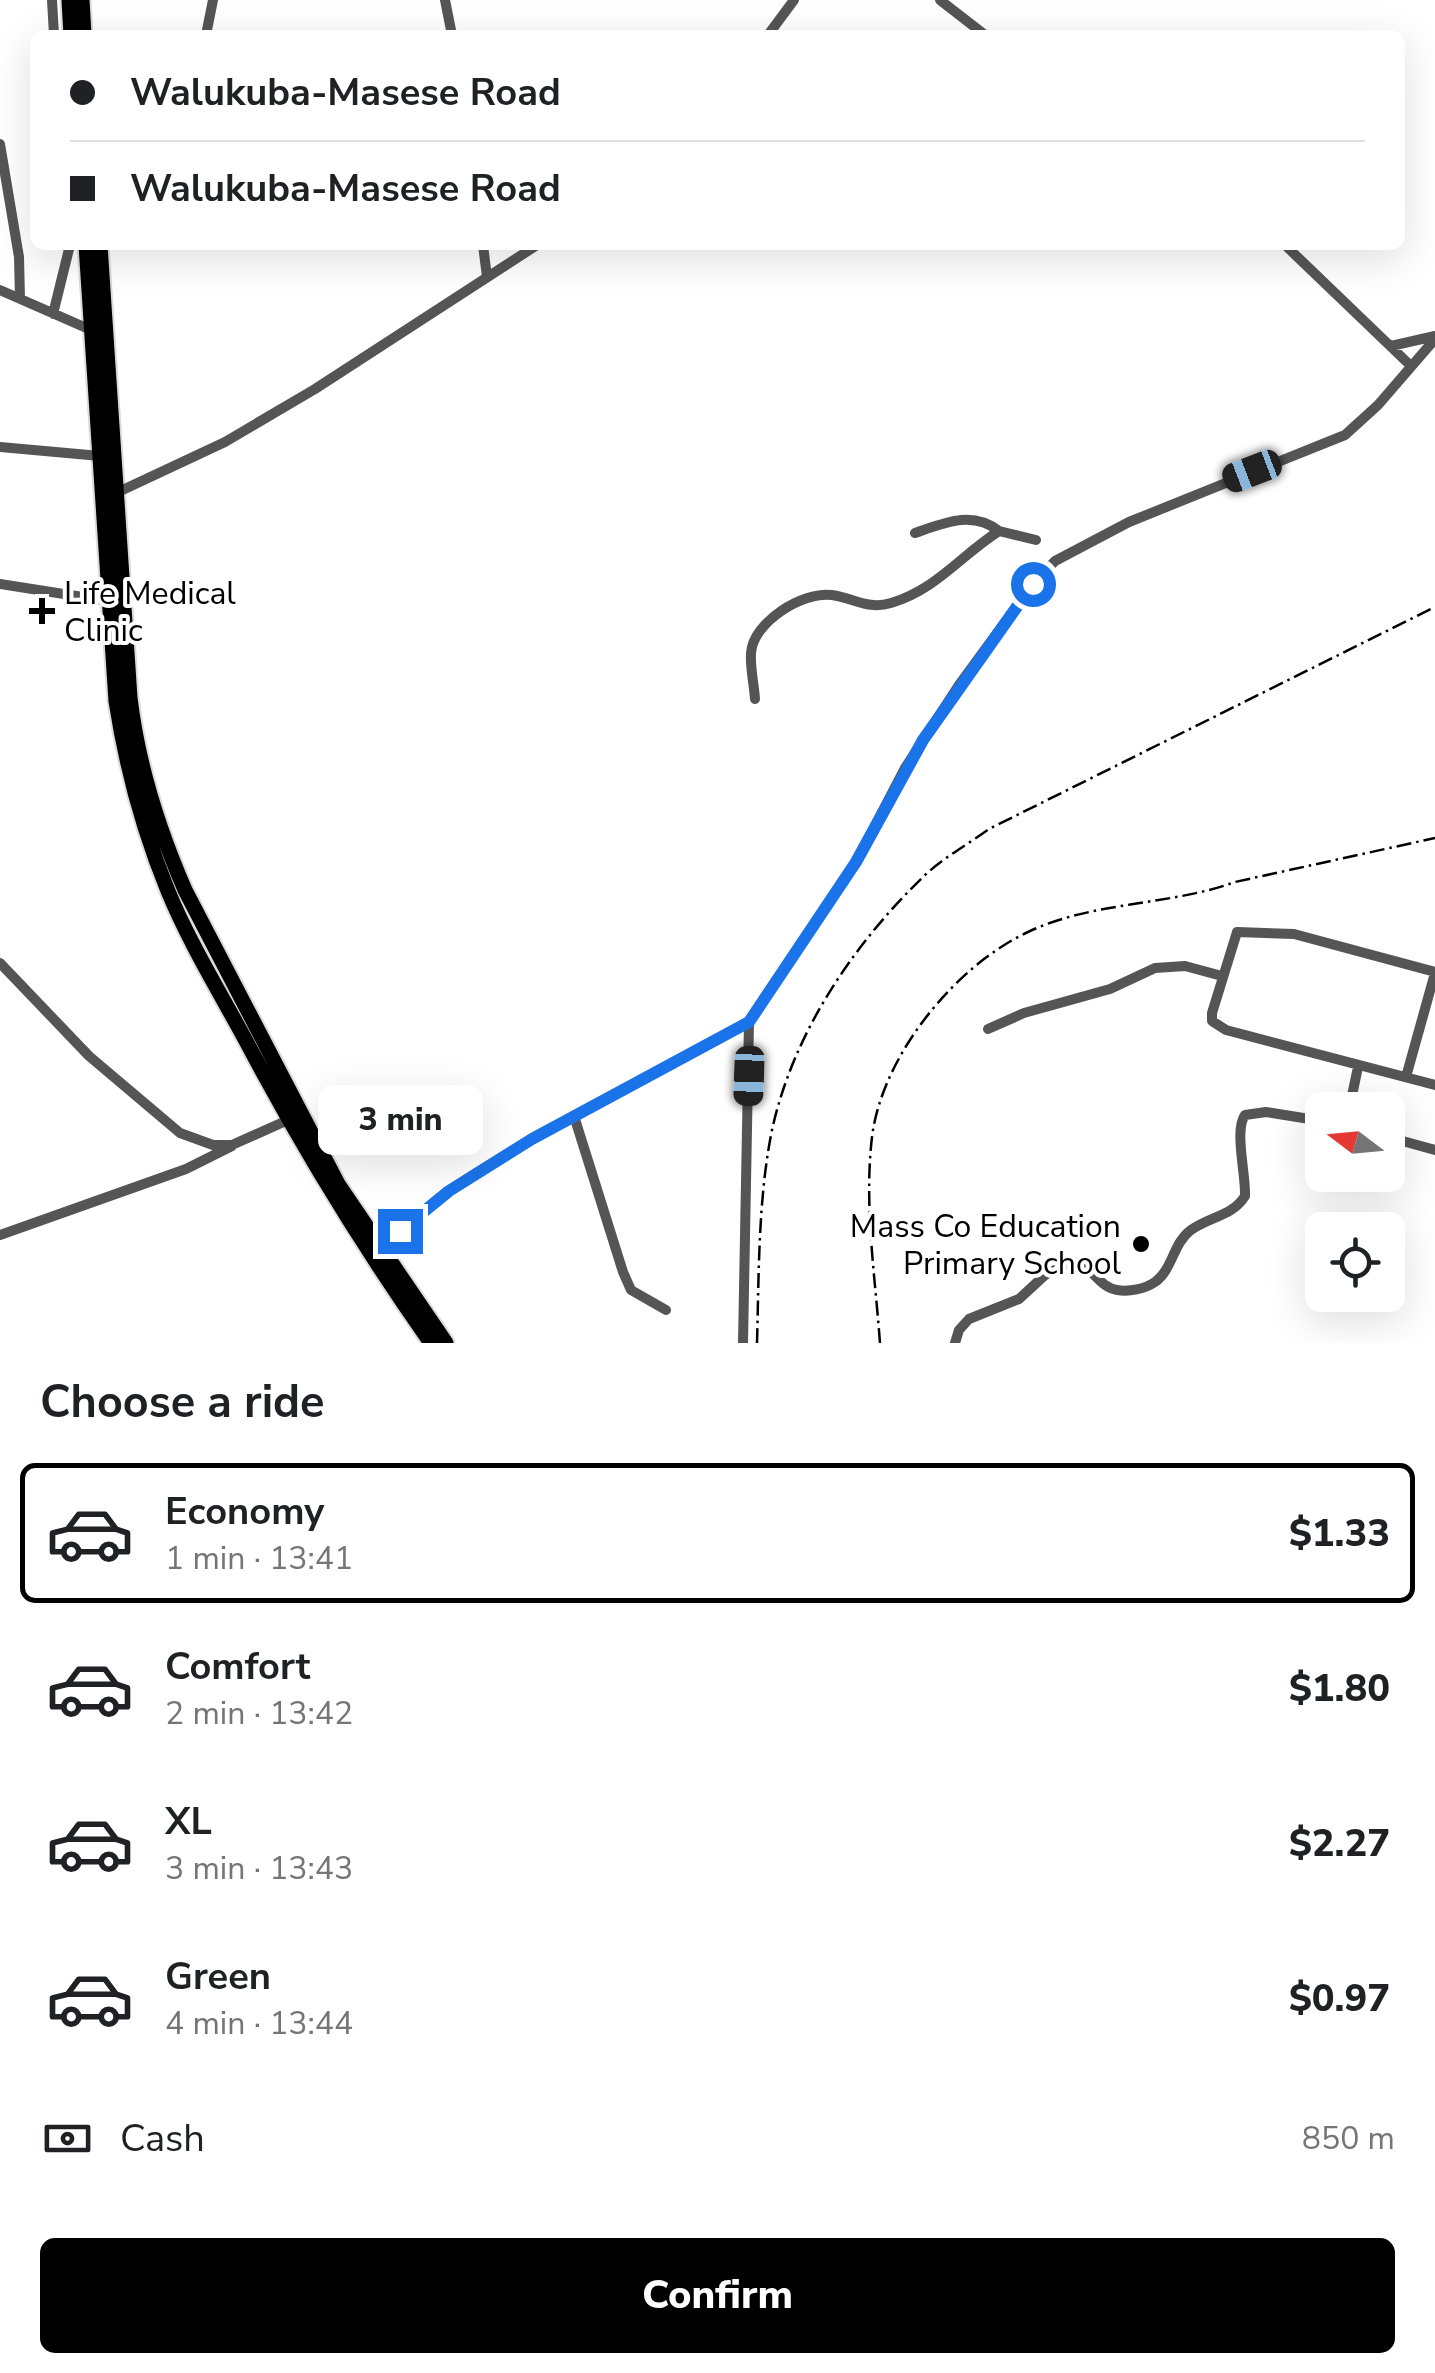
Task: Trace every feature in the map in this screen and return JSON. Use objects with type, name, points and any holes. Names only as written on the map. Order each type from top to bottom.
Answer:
[{"type":"highway","points":[[68,0],[71,30]]},
{"type":"highway","points":[[82,0],[84,30]]},
{"type":"highway","points":[[86,250],[108,601],[122,738],[150,845],[170,895],[288,1120],[370,1256],[431,1343]]},
{"type":"highway","points":[[100,250],[114,494],[134,732],[163,840],[298,1113],[379,1249],[446,1343]]},
{"type":"street","points":[[52,0],[54,30]]},
{"type":"street","points":[[207,30],[214,0]]},
{"type":"street","points":[[446,0],[451,30]]},
{"type":"street","points":[[772,30],[794,0]]},
{"type":"street","points":[[940,0],[979,30]]},
{"type":"street","points":[[0,144],[19,257],[20,299]]},
{"type":"street","points":[[53,314],[69,250]]},
{"type":"street","points":[[484,250],[487,278]]},
{"type":"street","points":[[114,494],[225,442],[300,398],[529,250]]},
{"type":"street","points":[[1290,250],[1412,366]]},
{"type":"street","points":[[0,290],[92,330]]},
{"type":"street","points":[[1390,346],[1435,338]]},
{"type":"street","points":[[379,1249],[449,1191],[574,1116],[749,1022],[856,862],[905,768],[959,685],[1044,571],[1074,548],[1129,522],[1345,435],[1369,414],[1435,338]]},
{"type":"street","points":[[0,447],[100,456]]},
{"type":"street","points":[[915,533],[966,518],[1036,540]]},
{"type":"street","points":[[755,699],[751,652],[754,643],[774,616],[792,603],[817,594],[831,594],[874,608],[893,602],[926,589],[999,531]]},
{"type":"street","points":[[0,584],[108,601]]},
{"type":"street","points":[[1406,1077],[1435,972],[1294,934],[1236,932],[1212,1013],[1218,1028],[1435,1085]]},
{"type":"street","points":[[0,963],[89,1056],[180,1134],[232,1146]]},
{"type":"street","points":[[988,1029],[1024,1014],[1110,989],[1155,968],[1184,966],[1222,976]]},
{"type":"street","points":[[743,1343],[749,1022]]},
{"type":"street","points":[[1352,1092],[1358,1067]]},
{"type":"street","points":[[954,1343],[968,1319],[1018,1299],[1045,1276],[1070,1262],[1088,1268],[1108,1288],[1132,1290],[1158,1280],[1190,1230],[1240,1205],[1246,1166],[1240,1122],[1245,1115],[1266,1112],[1305,1118]]},
{"type":"street","points":[[574,1116],[631,1290],[666,1310]]},
{"type":"street","points":[[0,1235],[186,1169],[288,1120]]},
{"type":"street","points":[[1405,1142],[1435,1150]]},
{"type":"railway","points":[[757,1343],[764,1183],[782,1094],[794,1060],[829,994],[849,962],[896,904],[937,865],[989,829],[1435,607]]},
{"type":"railway","points":[[880,1343],[869,1188],[872,1137],[879,1106],[890,1076],[926,1017],[974,967],[1028,932],[1078,914],[1184,896],[1435,838]]},
{"type":"place","name":"Life Medical Clinic","points":[[42,611]]},
{"type":"place","name":"Mass Co Education Primary School","points":[[1141,1244]]},
{"type":"route","points":[[400,1231],[449,1191],[532,1139],[754,1017],[856,862],[923,740],[1033,584]]}]
